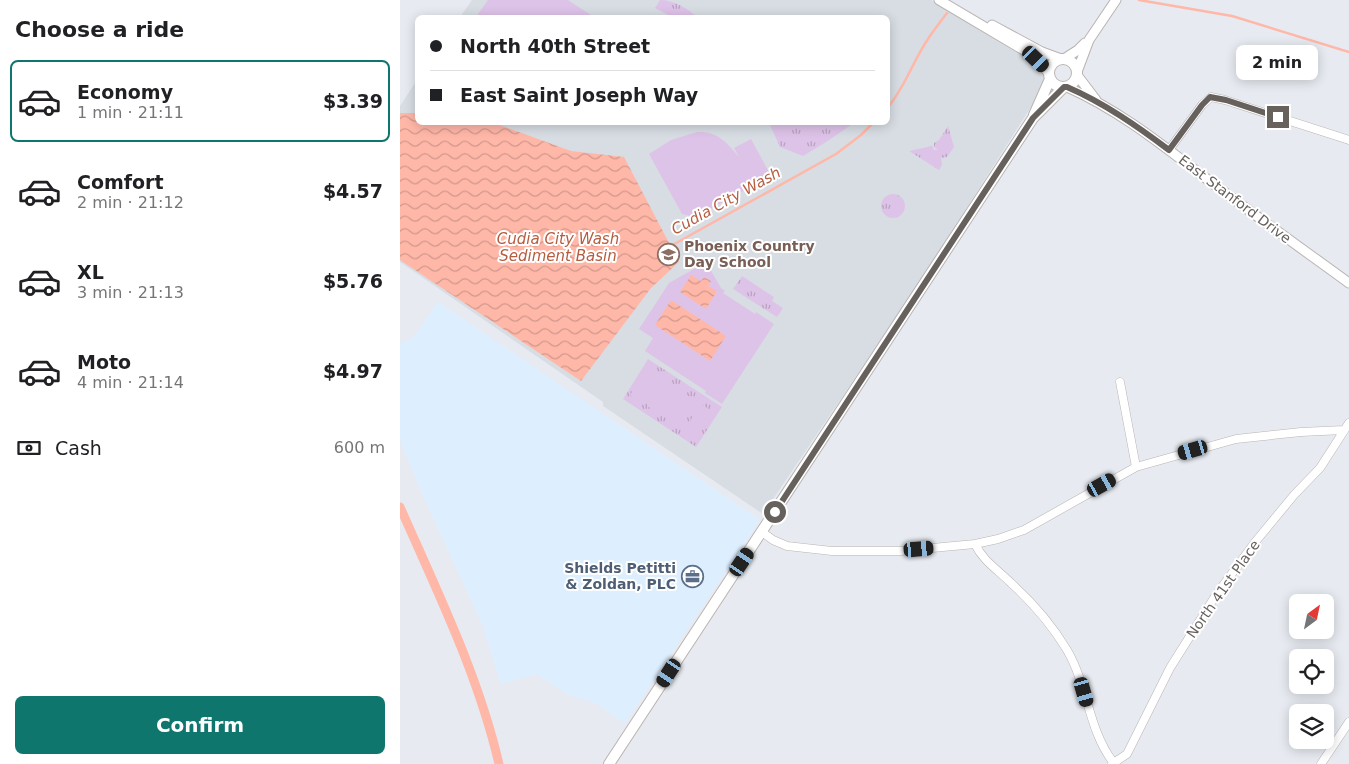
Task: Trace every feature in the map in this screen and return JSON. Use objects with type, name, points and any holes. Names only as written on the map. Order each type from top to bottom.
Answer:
[{"type":"main road","points":[[609,764],[1033,118],[1049,77],[1050,66],[1053,62],[1063,59],[1072,62],[1077,73],[1074,82],[1066,87],[1033,118]]},
{"type":"main road","points":[[1049,77],[1056,86],[1066,87]]},
{"type":"street","points":[[939,0],[1027,52],[1044,67],[1049,77]]},
{"type":"street","points":[[950,0],[961,8],[1042,52],[1063,59],[1078,50],[1089,40],[1116,0]]},
{"type":"street","points":[[1077,73],[1089,40]]},
{"type":"street","name":"East Stanford Drive","points":[[1077,73],[1096,100]]},
{"type":"street","name":"East Stanford Drive","points":[[1066,87],[1096,100],[1134,124],[1349,284]]},
{"type":"street","points":[[1169,150],[1210,97],[1226,100],[1349,140]]},
{"type":"street","points":[[1120,382],[1136,467]]},
{"type":"street","name":"North 41st Place","points":[[1113,763],[1127,754],[1170,668],[1216,595],[1256,541],[1294,495],[1320,468],[1349,423]]},
{"type":"street","points":[[762,532],[773,540],[788,546],[832,551],[900,550],[974,544],[998,539],[1024,530],[1136,467],[1236,439],[1301,432],[1344,430]]},
{"type":"street","points":[[974,544],[980,556],[1040,612],[1066,649],[1080,677],[1098,739],[1113,763]]},
{"type":"street","points":[[1321,764],[1349,722]]},
{"type":"shaded area","name":"Phoenix Country Day School","points":[[472,0],[931,0],[1034,62],[1045,79],[1036,99],[913,292],[763,514],[603,406],[603,402],[400,262],[400,106],[415,83],[415,125],[890,125],[890,15],[461,15]]},
{"type":"shaded area","points":[[438,302],[760,520],[625,723],[595,703],[569,695],[536,674],[501,684],[482,624],[420,489],[400,440],[400,344],[414,337]]},
{"type":"green space","points":[[488,0],[568,0],[591,15],[477,15]]},
{"type":"green space","points":[[660,0],[670,1],[680,5],[694,15],[668,15],[655,8]]},
{"type":"green space","points":[[770,125],[851,125],[803,156],[780,147]]},
{"type":"green space","points":[[948,126],[954,147],[947,157],[941,158],[942,165],[939,170],[909,151],[932,146],[934,150],[938,150],[934,147],[934,143],[939,140]]},
{"type":"green space","points":[[697,132],[711,133],[721,138],[739,157],[734,148],[751,139],[771,176],[699,215],[697,212],[691,216],[682,214],[649,154],[671,140]]},
{"type":"green space","points":[[893,194],[901,198],[905,206],[901,214],[893,218],[885,214],[881,206],[885,198]]},
{"type":"green space","points":[[706,262],[721,288],[725,291],[723,293],[774,324],[722,404],[705,393],[706,391],[645,351],[653,338],[639,329],[669,283]]},
{"type":"green space","points":[[742,276],[774,297],[772,301],[783,308],[777,317],[733,289]]},
{"type":"green space","points":[[648,359],[722,407],[696,447],[623,399]]},
{"type":"green space","points":[[647,369],[659,377],[643,403],[630,395]]},
{"type":"green space","points":[[664,380],[676,388],[660,413],[647,406]]},
{"type":"green space","points":[[681,391],[693,399],[676,424],[664,417]]},
{"type":"green space","points":[[701,404],[713,412],[696,438],[684,430]]},
{"type":"water","name":"Cudia City Wash Sediment Basin","points":[[400,113],[415,113],[415,125],[500,125],[571,151],[624,157],[679,262],[651,288],[581,381],[400,260]]},
{"type":"water","points":[[691,275],[701,281],[704,277],[711,281],[708,286],[717,291],[706,309],[680,292]]},
{"type":"water","points":[[671,300],[726,336],[710,361],[655,325]]},
{"type":"waterway","name":"Cudia City Wash","points":[[1139,0],[1232,16],[1349,52]]},
{"type":"waterway","name":"Cudia City Wash","points":[[890,104],[923,47],[947,13]]},
{"type":"waterway","name":"Cudia City Wash","points":[[669,247],[836,154],[871,125]]},
{"type":"waterway","points":[[400,507],[456,633],[480,698],[499,764]]},
{"type":"place","name":"Phoenix Country Day School","points":[[668,254]]},
{"type":"place","name":"Shields Petitti & Zoldan, PLC","points":[[692,576]]},
{"type":"route","points":[[775,512],[1033,118],[1064,87],[1096,100],[1134,124],[1169,150],[1210,97],[1226,100],[1278,117]]}]
